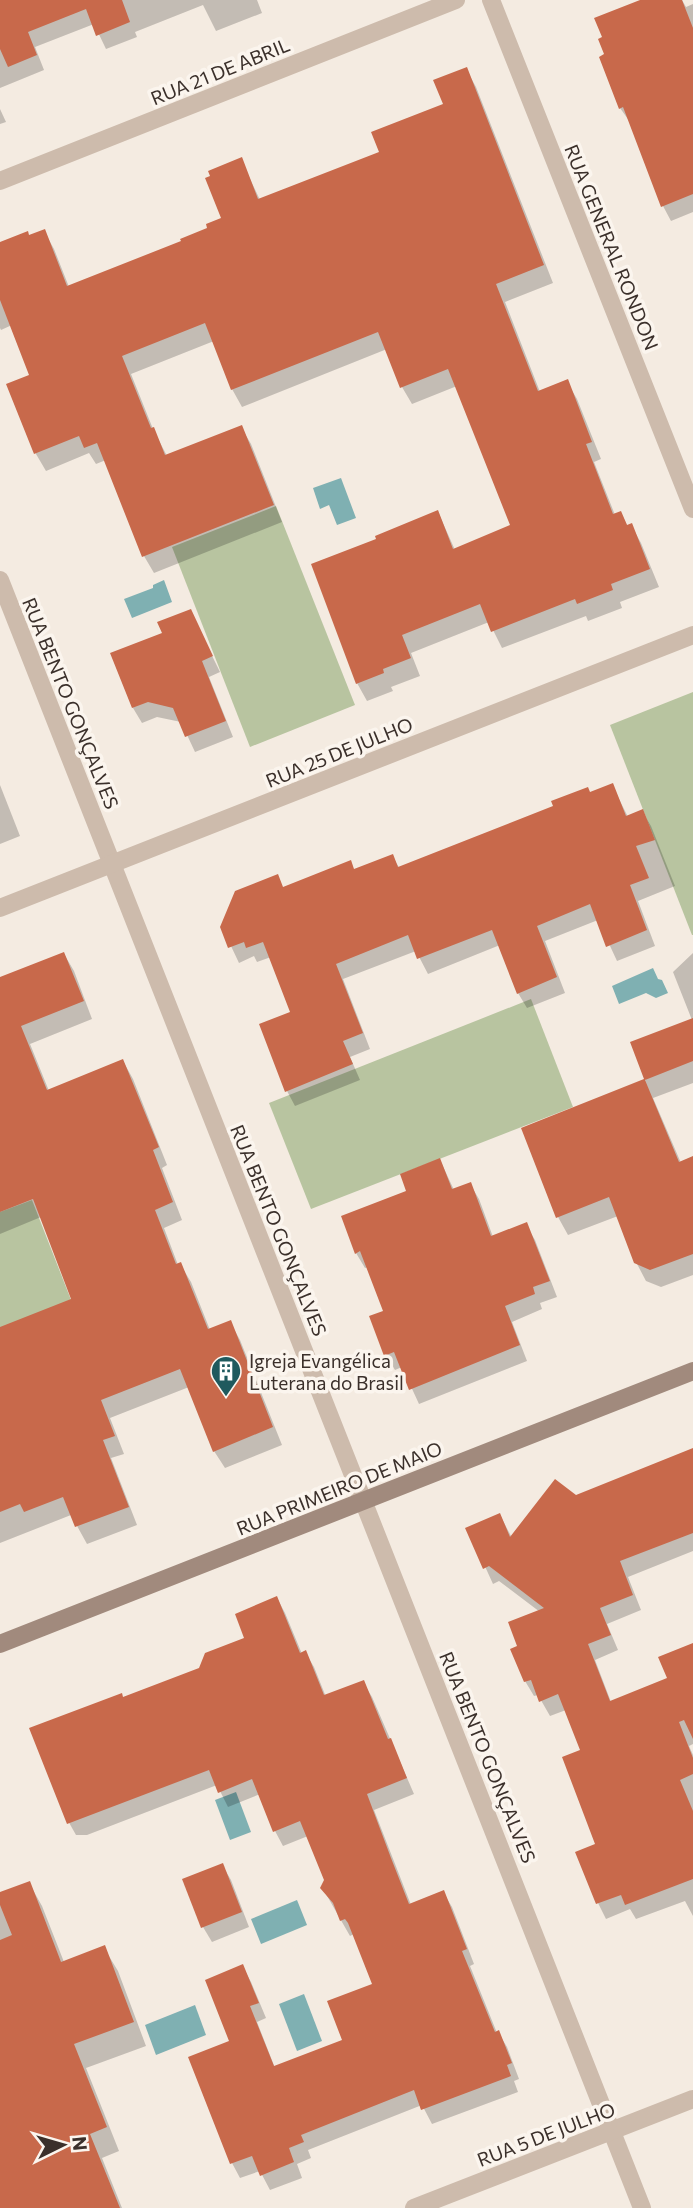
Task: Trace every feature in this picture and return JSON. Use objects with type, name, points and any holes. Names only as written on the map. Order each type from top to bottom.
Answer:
[{"type":"street","name":"RUA 21 DE ABRIL","points":[[0,181],[456,0]]},
{"type":"street","name":"RUA GENERAL RONDON","points":[[491,0],[693,509]]},
{"type":"street","name":"RUA BENTO GONÇALVES","points":[[0,580],[642,2208]]},
{"type":"street","name":"RUA 25 DE JULHO","points":[[0,908],[693,635]]},
{"type":"street","name":"RUA PRIMEIRO DE MAIO","points":[[0,1644],[693,1371]]},
{"type":"street","name":"RUA 5 DE JULHO","points":[[414,2208],[693,2099]]},
{"type":"green space","points":[[276,506],[355,705],[250,747],[172,547]]},
{"type":"green space","points":[[693,692],[693,935],[692,935],[610,725]]},
{"type":"green space","points":[[531,999],[573,1107],[311,1209],[269,1103]]},
{"type":"green space","points":[[32,1200],[73,1305],[0,1334],[0,1212]]},
{"type":"water","points":[[341,478],[356,518],[337,525],[329,505],[320,509],[313,488]]},
{"type":"water","points":[[164,580],[172,602],[132,618],[124,599],[153,588],[153,585]]},
{"type":"water","points":[[653,968],[668,993],[656,998],[646,993],[619,1004],[612,986]]},
{"type":"water","points":[[236,1792],[251,1832],[230,1840],[215,1800]]},
{"type":"water","points":[[297,1900],[307,1925],[261,1944],[251,1919]]},
{"type":"water","points":[[304,1994],[322,2041],[297,2051],[279,2004]]},
{"type":"water","points":[[195,2005],[206,2035],[156,2055],[145,2025]]},
{"type":"building","points":[[0,0],[122,0],[130,22],[96,36],[86,9],[28,32],[37,55],[8,67],[0,49]]},
{"type":"building","points":[[640,0],[682,0],[693,28],[693,194],[661,207],[623,107],[619,109],[599,57],[604,54],[598,39],[602,37],[594,18]]},
{"type":"building","points":[[467,67],[544,265],[496,284],[538,391],[568,379],[592,442],[586,444],[613,514],[621,511],[627,525],[632,523],[650,569],[611,584],[613,590],[577,604],[575,599],[491,632],[480,604],[402,635],[411,658],[356,684],[311,564],[376,539],[375,536],[438,510],[453,549],[510,525],[448,369],[400,388],[378,332],[231,390],[205,323],[122,356],[165,455],[242,425],[274,505],[142,557],[97,443],[84,448],[79,436],[34,454],[6,384],[29,375],[0,300],[0,242],[28,231],[29,235],[45,229],[67,286],[181,241],[180,239],[207,228],[206,224],[221,218],[205,178],[210,176],[208,171],[242,157],[258,199],[379,152],[371,132],[443,104],[433,80]]},
{"type":"building","points":[[191,609],[213,656],[202,661],[226,721],[185,737],[173,708],[148,702],[132,708],[110,653],[162,633],[157,622]]},
{"type":"building","points":[[613,783],[626,816],[643,809],[655,840],[636,846],[649,878],[630,885],[647,930],[606,947],[590,904],[537,926],[557,977],[517,994],[492,930],[417,959],[408,935],[336,964],[363,1033],[343,1041],[353,1064],[285,1092],[259,1024],[290,1012],[263,942],[246,948],[244,942],[228,948],[220,927],[235,891],[278,874],[283,887],[351,860],[354,869],[393,854],[398,867],[553,806],[551,801],[588,787],[590,792]]},
{"type":"building","points":[[64,952],[84,1001],[21,1026],[47,1090],[123,1059],[159,1147],[153,1150],[173,1202],[155,1210],[176,1264],[181,1262],[208,1329],[231,1320],[273,1427],[213,1452],[180,1369],[101,1400],[115,1436],[103,1440],[129,1507],[75,1527],[63,1497],[24,1512],[20,1504],[0,1512],[0,1327],[71,1299],[33,1199],[0,1212],[0,977]]},
{"type":"building","points":[[693,1018],[693,1061],[645,1080],[679,1162],[693,1156],[693,1254],[650,1270],[634,1263],[609,1197],[556,1218],[521,1128],[644,1079],[630,1042]]},
{"type":"building","points":[[440,1158],[452,1189],[471,1182],[491,1236],[527,1222],[550,1281],[533,1287],[535,1294],[505,1306],[520,1345],[409,1390],[394,1352],[384,1356],[369,1316],[383,1311],[360,1251],[355,1254],[341,1216],[406,1191],[400,1174]]},
{"type":"building","points":[[693,1448],[693,1533],[620,1561],[633,1595],[600,1608],[611,1635],[588,1644],[610,1701],[667,1678],[658,1657],[693,1643],[693,1739],[684,1720],[679,1722],[693,1758],[693,1774],[680,1780],[693,1811],[693,1879],[625,1905],[621,1895],[596,1904],[575,1852],[595,1844],[562,1757],[580,1750],[558,1694],[539,1702],[531,1680],[524,1682],[510,1649],[517,1646],[508,1622],[544,1608],[489,1566],[483,1569],[465,1528],[500,1513],[510,1537],[555,1479],[576,1495]]},
{"type":"building","points":[[277,1596],[300,1653],[306,1650],[324,1695],[364,1680],[407,1778],[367,1794],[391,1858],[409,1904],[444,1890],[467,1949],[462,1951],[495,2032],[499,2030],[512,2063],[507,2065],[511,2076],[421,2110],[414,2090],[301,2135],[304,2142],[289,2148],[294,2162],[260,2176],[252,2156],[230,2164],[188,2057],[229,2041],[205,1980],[243,1964],[259,2003],[250,2006],[274,2066],[342,2040],[327,2001],[372,1984],[348,1923],[345,1919],[340,1921],[333,1903],[320,1888],[324,1880],[300,1821],[273,1832],[252,1779],[218,1793],[209,1770],[67,1824],[29,1728],[199,1668],[205,1653],[244,1638],[235,1614]]},
{"type":"building","points":[[223,1863],[242,1912],[201,1928],[182,1879]]},
{"type":"building","points":[[30,1881],[61,1962],[105,1945],[134,2022],[74,2044],[107,2127],[90,2134],[120,2208],[0,2208],[0,1940],[12,1935],[0,1905],[0,1892]]},
{"type":"place","name":"Igreja Evangélica Luterana do Brasil","points":[[226,1398]]}]
